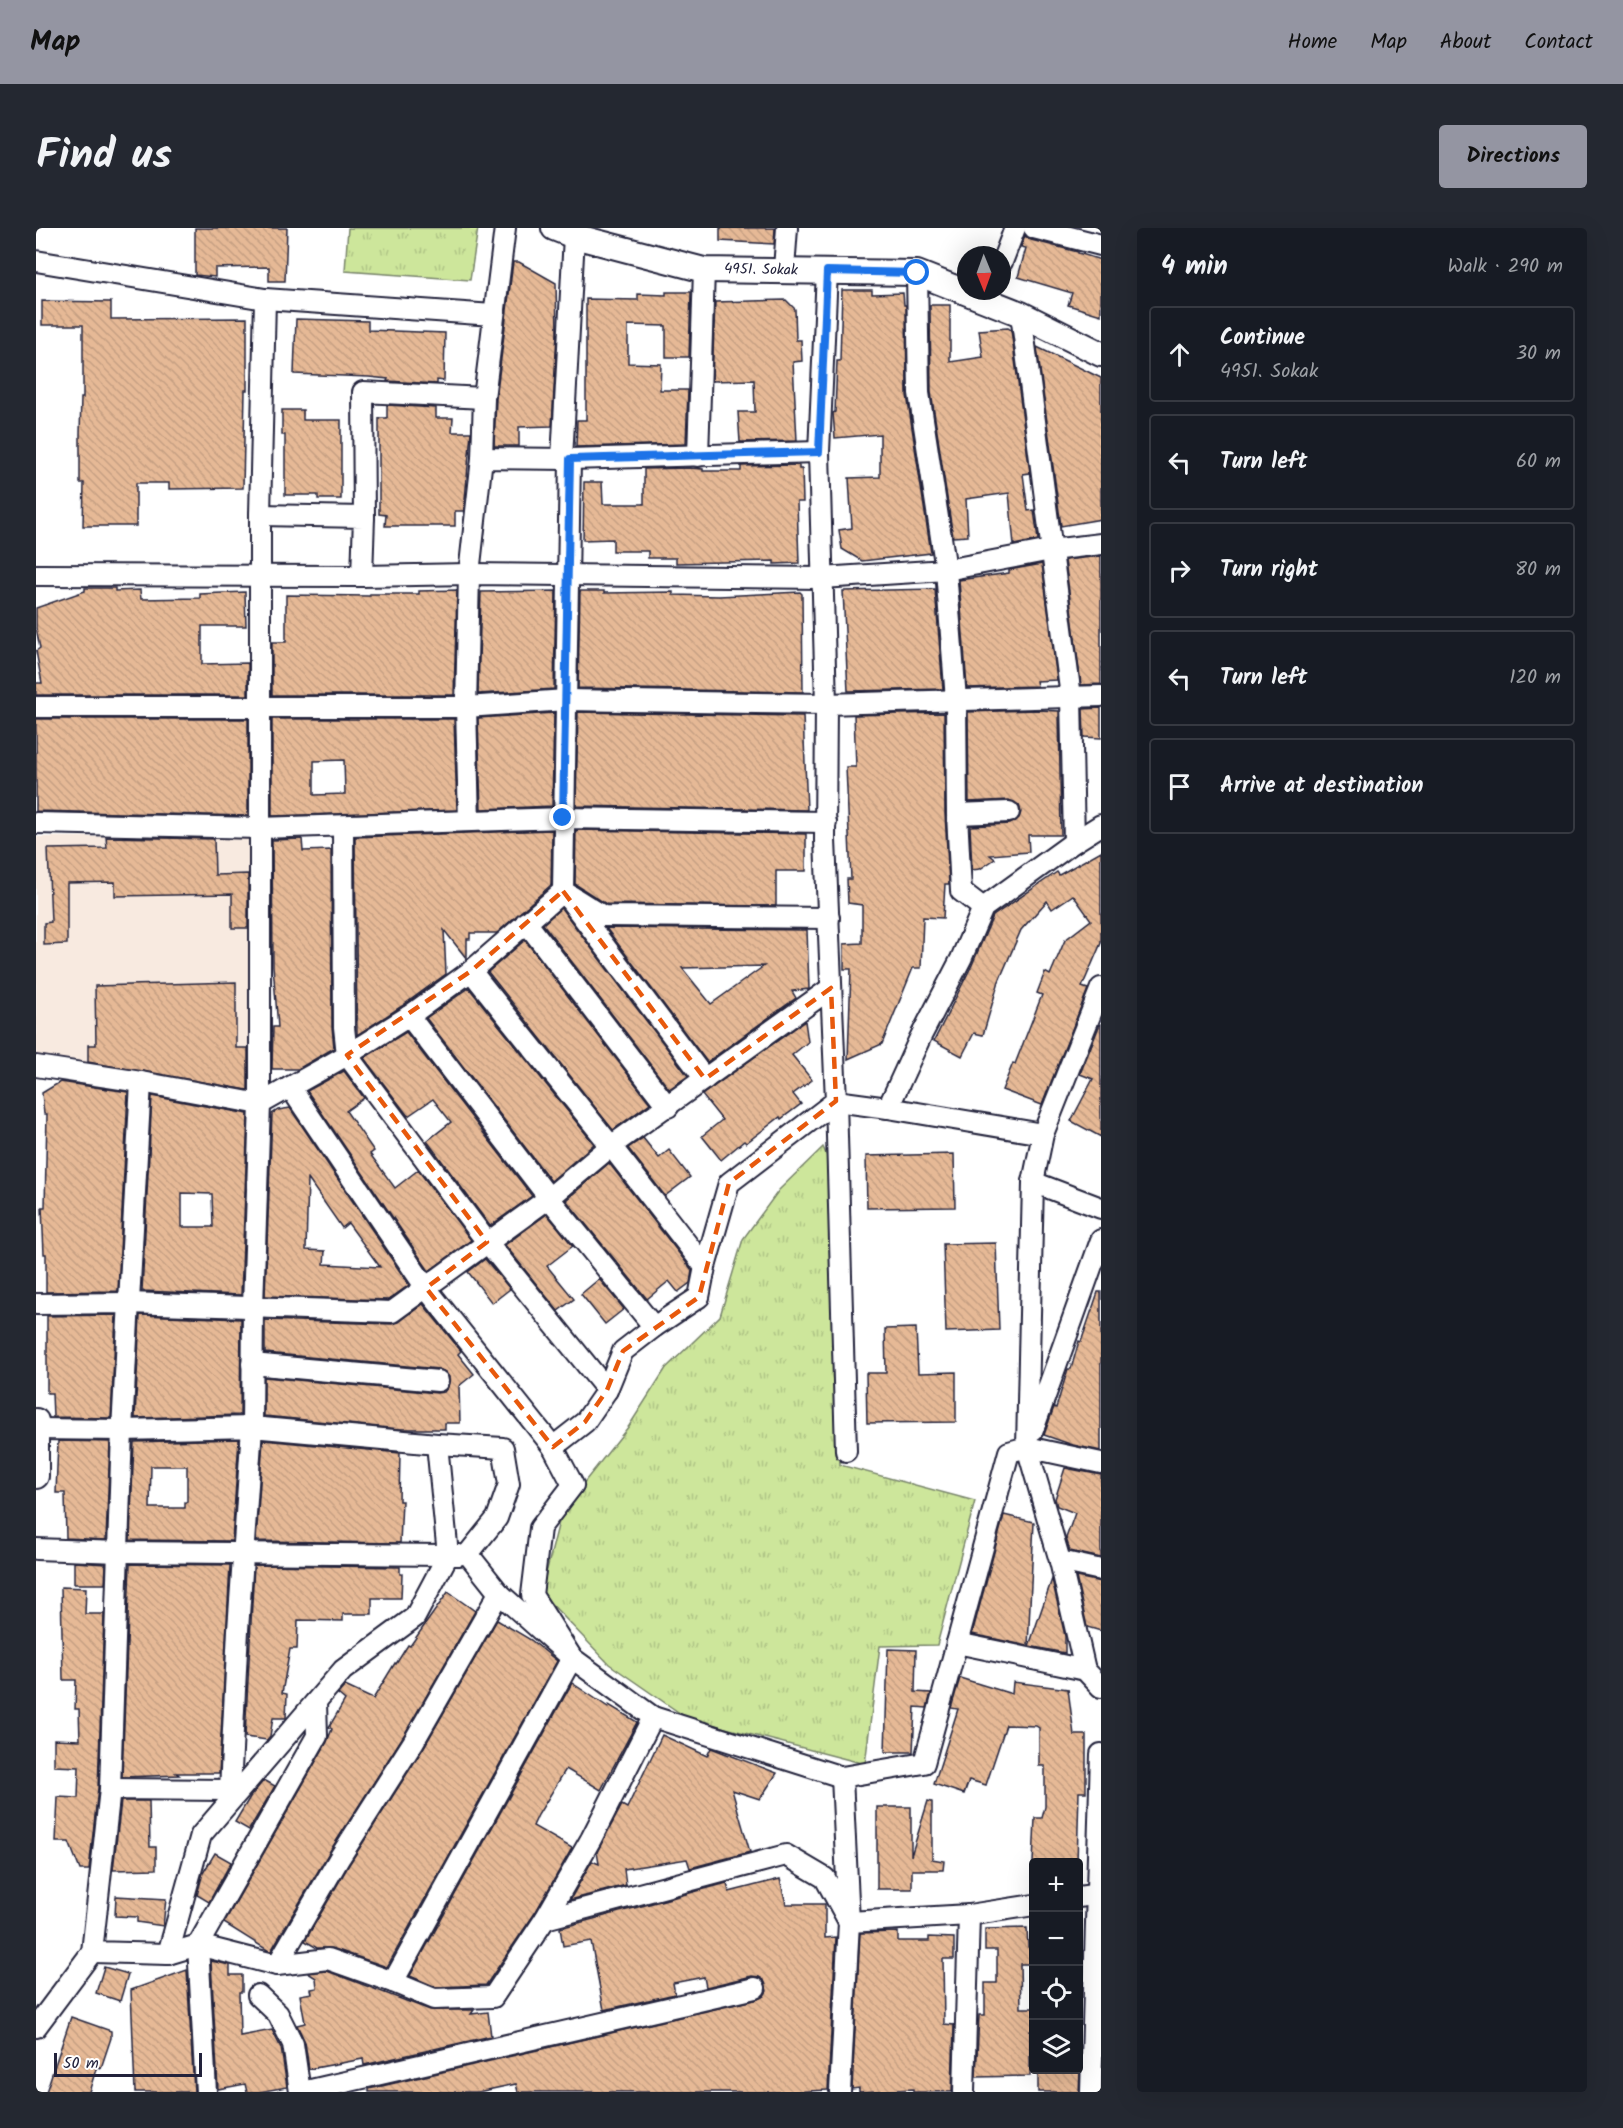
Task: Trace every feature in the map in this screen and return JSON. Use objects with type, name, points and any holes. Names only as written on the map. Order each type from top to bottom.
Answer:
[{"type":"main road","name":"4951. Sokak","points":[[564,232],[704,270],[917,273],[957,286]]},
{"type":"main road","name":"4951. Sokak","points":[[996,300],[1101,354]]},
{"type":"main road","points":[[36,1421],[36,1476]]},
{"type":"street","points":[[469,821],[465,707],[469,574],[482,458],[484,398],[505,228]]},
{"type":"street","points":[[784,270],[787,228]]},
{"type":"street","points":[[1008,246],[1015,228]]},
{"type":"street","points":[[1034,228],[1101,245]]},
{"type":"street","points":[[564,232],[568,576],[563,891],[705,1079]]},
{"type":"street","points":[[36,261],[265,299],[494,315]]},
{"type":"street","points":[[698,456],[704,270]]},
{"type":"street","points":[[827,271],[819,452],[826,704],[825,840],[836,1101],[846,1451]]},
{"type":"street","points":[[917,273],[919,393],[946,570],[957,700],[957,814],[961,891],[983,908]]},
{"type":"street","points":[[110,1789],[230,1790],[252,1426],[253,1306],[260,1104],[260,515],[265,299]]},
{"type":"street","points":[[1021,314],[1071,697],[1074,842]]},
{"type":"street","points":[[362,576],[363,392],[484,398]]},
{"type":"street","points":[[482,458],[566,459],[819,452]]},
{"type":"street","points":[[260,515],[364,517]]},
{"type":"street","points":[[36,575],[469,574],[822,578],[946,570],[1051,550],[1101,544]]},
{"type":"street","points":[[36,707],[465,707],[566,700],[826,704],[1101,696]]},
{"type":"street","points":[[957,814],[1009,812]]},
{"type":"street","points":[[36,823],[260,828],[563,818],[826,822]]},
{"type":"street","points":[[888,1108],[920,1038],[961,959],[983,908],[1101,825]]},
{"type":"street","points":[[343,826],[347,1055],[487,1242],[607,1390]]},
{"type":"street","points":[[563,891],[603,916],[829,918]]},
{"type":"street","points":[[36,1066],[260,1104],[347,1055],[409,1016],[471,971],[563,891]]},
{"type":"street","points":[[526,922],[668,1107]]},
{"type":"street","points":[[471,971],[705,1267]]},
{"type":"street","points":[[36,1304],[128,1302],[392,1312],[549,1198],[611,1146],[831,988]]},
{"type":"street","points":[[1101,988],[1043,1134],[1033,1182],[1027,1447],[1060,1561],[1085,1670],[1101,1687]]},
{"type":"street","points":[[409,1016],[549,1198],[654,1327]]},
{"type":"street","points":[[36,2027],[92,1952],[110,1789],[122,1431],[141,1082]]},
{"type":"street","points":[[290,1087],[426,1288],[553,1447],[573,1485],[540,1528],[532,1595],[572,1658]]},
{"type":"street","points":[[553,1447],[585,1422],[607,1390],[622,1351],[699,1298],[705,1267],[729,1183],[836,1101],[1043,1134]]},
{"type":"street","points":[[1033,1182],[1101,1208]]},
{"type":"street","points":[[1027,1447],[1101,1240]]},
{"type":"street","points":[[252,1364],[438,1381]]},
{"type":"street","points":[[36,1549],[243,1554],[468,1554],[497,1518],[509,1484],[503,1448],[252,1426],[122,1431],[37,1429]]},
{"type":"street","points":[[168,1954],[201,1835],[343,1670],[415,1617],[448,1555],[437,1444]]},
{"type":"street","points":[[468,1554],[499,1593],[572,1658],[653,1718],[842,1778],[924,1763],[1009,1452],[1027,1447],[1101,1462]]},
{"type":"street","points":[[1060,1561],[1101,1570]]},
{"type":"street","points":[[277,1965],[340,1857],[414,1741],[499,1593]]},
{"type":"street","points":[[957,1643],[1085,1670]]},
{"type":"street","points":[[393,1982],[572,1658]]},
{"type":"street","points":[[206,2092],[198,1945],[317,1736],[316,1702]]},
{"type":"street","points":[[92,1952],[168,1954],[198,1945],[277,1965],[328,1959],[434,1999],[493,1997],[544,1919],[591,1839],[653,1718]]},
{"type":"street","points":[[1091,2092],[1092,1895],[1101,1754]]},
{"type":"street","points":[[840,2092],[849,1922],[842,1778]]},
{"type":"street","points":[[544,1919],[786,1855],[825,1878],[849,1922]]},
{"type":"street","points":[[849,1922],[969,1915],[1029,1906]]},
{"type":"street","points":[[964,2092],[969,1915]]},
{"type":"street","points":[[258,1995],[278,2014],[293,2044],[301,2092],[755,1988]]},
{"type":"highlighted area","points":[[563,891],[705,1079],[831,988],[836,1101],[729,1183],[699,1297],[623,1351],[607,1390],[585,1422],[553,1447],[426,1288],[487,1242],[347,1055],[471,971]]},
{"type":"shaded area","points":[[255,836],[254,1097],[36,1062],[36,837]]},
{"type":"green space","points":[[348,228],[478,228],[470,280],[345,271]]},
{"type":"green space","points":[[823,1147],[831,1166],[840,1465],[975,1501],[937,1645],[880,1646],[865,1764],[687,1718],[609,1664],[541,1593],[562,1510],[629,1426],[666,1368],[720,1316],[743,1239],[779,1190]]},
{"type":"building","points":[[195,228],[287,228],[285,281],[269,281],[269,267],[215,268],[215,277],[195,275]]},
{"type":"building","points":[[720,228],[775,228],[774,244],[720,241]]},
{"type":"building","points":[[1025,236],[1031,240],[1101,260],[1101,315],[1068,305],[1072,293],[1018,277],[1026,248],[1021,247]]},
{"type":"building","points":[[513,262],[519,262],[556,283],[557,333],[552,426],[519,427],[519,446],[494,446],[496,399]]},
{"type":"building","points":[[842,290],[872,290],[872,294],[903,293],[904,305],[906,305],[907,395],[931,553],[862,561],[842,549],[839,530],[852,528],[849,478],[880,477],[880,434],[835,438],[833,413],[835,412],[837,361],[840,361]]},
{"type":"building","points":[[666,292],[691,292],[689,357],[666,357],[666,326],[628,325],[628,363],[661,364],[660,390],[688,390],[686,444],[576,447],[577,420],[586,420],[586,299],[638,300],[638,294],[666,295]]},
{"type":"building","points":[[786,300],[795,309],[796,340],[801,340],[802,361],[793,362],[797,441],[740,442],[738,412],[755,412],[754,380],[712,381],[715,302]]},
{"type":"building","points":[[42,301],[111,302],[111,319],[247,318],[243,488],[169,489],[169,483],[136,483],[136,526],[83,526],[84,483],[80,483],[80,434],[81,398],[83,398],[83,325],[42,325]]},
{"type":"building","points":[[930,305],[950,305],[950,362],[983,357],[979,330],[1008,328],[1011,330],[1030,473],[1023,474],[1028,511],[1034,510],[1038,540],[1014,545],[1009,493],[966,499],[968,536],[953,537],[931,392]]},
{"type":"building","points":[[296,319],[368,321],[368,330],[445,333],[444,381],[437,380],[437,384],[387,381],[388,379],[369,377],[294,374]]},
{"type":"building","points":[[1037,347],[1101,378],[1101,519],[1061,526]]},
{"type":"building","points":[[387,405],[436,408],[436,418],[453,418],[452,432],[471,432],[464,511],[455,511],[455,526],[385,526],[386,515],[379,514],[379,418],[387,418]]},
{"type":"building","points":[[282,410],[303,410],[303,420],[341,420],[341,499],[318,499],[318,495],[285,495],[285,435],[282,435]]},
{"type":"building","points":[[799,465],[799,469],[802,469],[803,502],[797,502],[799,563],[774,564],[774,561],[676,563],[676,558],[648,558],[648,551],[613,551],[613,539],[583,540],[584,482],[602,482],[603,504],[644,504],[644,469],[689,468],[703,469],[703,471],[741,471],[741,466]]},
{"type":"building","points":[[1101,556],[1101,684],[1081,685],[1065,560]]},
{"type":"building","points":[[1042,564],[1057,680],[1036,681],[1037,686],[967,688],[959,580],[1009,573],[1009,570]]},
{"type":"building","points":[[85,588],[115,588],[115,591],[140,590],[141,599],[200,598],[200,594],[245,592],[246,626],[202,626],[202,664],[248,663],[248,695],[36,695],[36,683],[42,683],[36,651],[40,648],[36,628],[36,608],[85,591]]},
{"type":"building","points":[[935,589],[943,689],[848,691],[843,591]]},
{"type":"building","points":[[457,590],[454,695],[272,695],[272,642],[286,642],[286,595],[370,596],[370,594],[419,594],[419,591]]},
{"type":"building","points":[[556,591],[554,689],[478,694],[481,592]]},
{"type":"building","points":[[580,591],[673,592],[673,595],[719,596],[800,592],[802,594],[803,692],[578,688]]},
{"type":"building","points":[[1101,708],[1101,738],[1084,737],[1083,709]]},
{"type":"building","points":[[1059,711],[1061,835],[1028,835],[1029,852],[990,855],[995,859],[980,869],[972,870],[970,826],[1010,824],[1019,818],[1021,812],[1019,805],[1009,800],[969,802],[968,712]]},
{"type":"building","points":[[578,712],[803,716],[807,810],[576,806]]},
{"type":"building","points":[[554,713],[552,806],[481,809],[478,718]]},
{"type":"building","points":[[944,713],[945,814],[949,884],[945,884],[943,918],[923,917],[921,968],[913,968],[882,1044],[848,1059],[851,969],[844,969],[844,944],[862,943],[862,905],[848,903],[847,879],[851,879],[846,767],[856,767],[854,715]]},
{"type":"building","points":[[36,719],[248,719],[248,816],[36,811]]},
{"type":"building","points":[[272,719],[454,719],[457,810],[272,816]],"holes":[[[344,760],[345,794],[314,795],[314,761]]]},
{"type":"building","points":[[552,830],[551,885],[497,933],[470,933],[470,939],[467,939],[467,959],[444,930],[446,974],[357,1035],[355,837]]},
{"type":"building","points":[[576,830],[806,834],[806,871],[776,871],[776,906],[606,904],[575,884]]},
{"type":"building","points":[[106,837],[214,839],[215,875],[248,874],[248,928],[232,928],[232,894],[115,896],[115,882],[67,883],[67,944],[44,945],[44,923],[51,922],[48,849],[107,848]]},
{"type":"building","points":[[302,839],[303,851],[331,850],[334,1048],[298,1069],[272,1069],[273,1027],[278,1027],[273,966],[272,840]]},
{"type":"building","points":[[1101,851],[1101,943],[1082,987],[1088,989],[1042,1105],[1002,1090],[1013,1063],[1015,1064],[1042,995],[1037,993],[1045,972],[1050,975],[1065,940],[1091,920],[1073,895],[1052,909],[1047,901],[1021,930],[999,981],[983,1035],[974,1033],[962,1056],[934,1041],[972,965],[993,916],[1057,872],[1059,875]]},
{"type":"building","points":[[561,908],[688,1076],[669,1089],[543,924]]},
{"type":"building","points":[[606,928],[807,930],[809,989],[792,991],[796,998],[707,1062]],"holes":[[[764,966],[711,1004],[682,968]]]},
{"type":"building","points":[[525,940],[650,1103],[613,1130],[488,972]]},
{"type":"building","points":[[236,982],[236,1048],[248,1048],[248,1090],[88,1062],[88,1045],[96,1045],[95,986]]},
{"type":"building","points":[[469,988],[594,1144],[551,1181],[426,1018]]},
{"type":"building","points":[[805,1021],[808,1042],[792,1055],[812,1080],[793,1094],[801,1104],[746,1143],[744,1141],[721,1160],[702,1136],[722,1120],[702,1095]]},
{"type":"building","points":[[1100,1024],[1101,1137],[1071,1121],[1093,1079],[1080,1074]]},
{"type":"building","points":[[406,1032],[532,1196],[490,1226],[427,1141],[451,1122],[433,1099],[408,1116],[364,1058]]},
{"type":"building","points":[[344,1071],[364,1098],[346,1111],[374,1151],[370,1154],[395,1188],[418,1170],[471,1240],[429,1271],[307,1091]]},
{"type":"building","points":[[60,1082],[128,1092],[118,1291],[46,1292],[42,1207],[45,1207],[47,1114],[44,1114],[42,1093]]},
{"type":"building","points":[[152,1096],[248,1114],[241,1295],[142,1291]],"holes":[[[182,1193],[212,1194],[213,1227],[182,1227]]]},
{"type":"building","points":[[290,1108],[409,1285],[388,1300],[265,1296],[272,1114],[278,1110]],"holes":[[[308,1179],[342,1228],[348,1223],[380,1267],[324,1264],[325,1251],[306,1250]]]},
{"type":"building","points":[[643,1138],[659,1158],[669,1150],[690,1177],[665,1196],[628,1148]]},
{"type":"building","points":[[954,1154],[955,1207],[867,1208],[866,1156]]},
{"type":"building","points":[[609,1163],[692,1270],[690,1283],[678,1292],[669,1281],[647,1299],[566,1200]]},
{"type":"building","points":[[547,1214],[573,1246],[547,1266],[574,1299],[558,1311],[505,1245]]},
{"type":"building","points":[[996,1243],[999,1330],[946,1332],[943,1244]]},
{"type":"building","points":[[485,1259],[510,1289],[492,1303],[468,1272]]},
{"type":"building","points":[[599,1279],[624,1309],[605,1324],[581,1294]]},
{"type":"building","points":[[1098,1292],[1101,1292],[1101,1451],[1044,1435],[1054,1407],[1056,1408],[1068,1369],[1071,1369]]},
{"type":"building","points":[[423,1304],[461,1351],[458,1354],[474,1374],[459,1386],[460,1423],[445,1423],[445,1429],[400,1429],[264,1416],[264,1377],[444,1392],[448,1387],[449,1377],[439,1369],[265,1353],[265,1320],[392,1324],[399,1322]]},
{"type":"building","points":[[116,1315],[111,1418],[53,1417],[52,1393],[47,1393],[47,1316]]},
{"type":"building","points":[[140,1315],[241,1319],[240,1415],[135,1418]]},
{"type":"building","points":[[916,1328],[918,1373],[956,1372],[956,1422],[867,1423],[866,1373],[886,1373],[885,1329]]},
{"type":"building","points":[[239,1439],[232,1541],[130,1540],[134,1442]],"holes":[[[151,1466],[187,1466],[185,1508],[150,1508]]]},
{"type":"building","points":[[263,1440],[400,1453],[399,1501],[402,1501],[400,1543],[256,1541]]},
{"type":"building","points":[[58,1441],[110,1442],[106,1540],[66,1538],[65,1493],[56,1493]]},
{"type":"building","points":[[1065,1468],[1101,1475],[1101,1558],[1070,1551],[1066,1538],[1075,1513],[1057,1506],[1055,1499]]},
{"type":"building","points":[[1004,1515],[1034,1522],[1028,1646],[972,1634]]},
{"type":"building","points":[[74,1562],[106,1564],[105,1584],[74,1584]]},
{"type":"building","points":[[130,1564],[230,1565],[219,1773],[122,1777]]},
{"type":"building","points":[[254,1565],[400,1567],[400,1574],[402,1574],[401,1598],[372,1598],[372,1614],[343,1614],[343,1621],[298,1620],[297,1649],[290,1649],[282,1693],[287,1694],[286,1718],[273,1718],[270,1736],[267,1740],[245,1737]]},
{"type":"building","points":[[1076,1577],[1101,1582],[1101,1631],[1087,1627]]},
{"type":"building","points":[[1052,1579],[1065,1636],[1065,1653],[1029,1646]]},
{"type":"building","points":[[61,1587],[86,1588],[85,1614],[104,1614],[98,1788],[89,1870],[80,1870],[69,1842],[56,1842],[58,1797],[78,1798],[79,1767],[54,1766],[54,1739],[80,1740],[79,1709],[75,1709],[76,1680],[63,1680]]},
{"type":"building","points":[[448,1592],[475,1611],[404,1735],[269,1951],[224,1923],[327,1742],[332,1729],[329,1727],[345,1700],[338,1694],[345,1686],[373,1699],[395,1663],[408,1645],[410,1646]]},
{"type":"building","points":[[497,1620],[531,1640],[557,1661],[387,1967],[332,1948],[317,1948],[305,1941],[350,1863],[424,1747]]},
{"type":"building","points":[[888,1649],[916,1650],[915,1692],[931,1693],[927,1708],[915,1707],[913,1752],[885,1752]]},
{"type":"building","points":[[960,1678],[1012,1694],[1013,1682],[1068,1689],[1074,1735],[1086,1735],[1086,1792],[1079,1792],[1077,1858],[1033,1858],[1035,1818],[1042,1818],[1045,1807],[1045,1766],[1039,1766],[1039,1728],[1036,1726],[1006,1725],[986,1785],[969,1780],[964,1794],[934,1784],[958,1709],[951,1708]]},
{"type":"building","points":[[572,1683],[608,1707],[609,1705],[637,1722],[601,1790],[566,1769],[538,1815],[533,1826],[572,1848],[535,1913],[486,1985],[436,1987],[410,1976]]},
{"type":"building","points":[[662,1735],[707,1756],[711,1748],[777,1773],[760,1799],[732,1790],[750,1852],[690,1868],[687,1859],[624,1869],[626,1885],[570,1900],[592,1861],[599,1864],[597,1852],[622,1805],[627,1808]]},
{"type":"building","points":[[264,1780],[275,1786],[249,1830],[235,1822],[250,1797]]},
{"type":"building","points":[[121,1801],[149,1801],[150,1847],[156,1847],[156,1869],[113,1870]]},
{"type":"building","points":[[928,1801],[932,1802],[932,1859],[944,1861],[943,1870],[912,1870],[912,1889],[877,1889],[877,1807],[911,1807],[911,1856]]},
{"type":"building","points":[[215,1853],[231,1862],[209,1902],[197,1895],[203,1873]]},
{"type":"building","points":[[780,1879],[786,1904],[825,1904],[825,1938],[836,1937],[828,2090],[518,2092],[516,2084],[478,2092],[369,2092],[369,2089],[764,1996],[767,1991],[764,1980],[759,1977],[752,1976],[706,1987],[704,1977],[673,1983],[675,1994],[604,2010],[591,1941],[563,1946],[560,1928],[727,1883],[729,1892]]},
{"type":"building","points":[[116,1896],[166,1899],[163,1926],[137,1922],[137,1917],[115,1916]]},
{"type":"building","points":[[1027,1928],[1029,1964],[1020,1964],[1021,2008],[1029,2008],[1030,2076],[976,2077],[979,2015],[985,2015],[985,1983],[997,1983],[997,1950],[985,1950],[985,1929]]},
{"type":"building","points":[[898,1932],[898,1941],[929,1941],[929,1937],[954,1938],[954,1959],[943,1959],[944,2024],[954,2025],[952,2092],[913,2092],[913,2089],[859,2092],[859,2088],[852,2089],[860,1933]]},
{"type":"building","points":[[211,1961],[230,1965],[230,1975],[242,1975],[242,1992],[239,1992],[240,2036],[272,2030],[281,2048],[287,2087],[247,2092],[245,2084],[218,2089]]},
{"type":"building","points":[[104,1967],[128,1974],[120,2001],[96,1993]]},
{"type":"building","points":[[187,1970],[194,2092],[135,2092],[131,1990]]},
{"type":"building","points":[[327,1971],[430,2010],[474,2010],[471,2014],[488,2012],[491,2036],[364,2065],[363,2059],[309,2069],[305,2042],[297,2025],[305,2023],[300,1995],[312,1993],[311,1989],[317,1988],[316,1978],[308,1973]]},
{"type":"building","points":[[71,2017],[111,2031],[111,2038],[101,2068],[97,2066],[89,2092],[46,2092]]},
{"type":"building","points":[[1038,2074],[1080,2074],[1079,2092],[1038,2092]]},
{"type":"route","points":[[563,818],[570,459],[819,452],[827,271],[917,273]]}]
